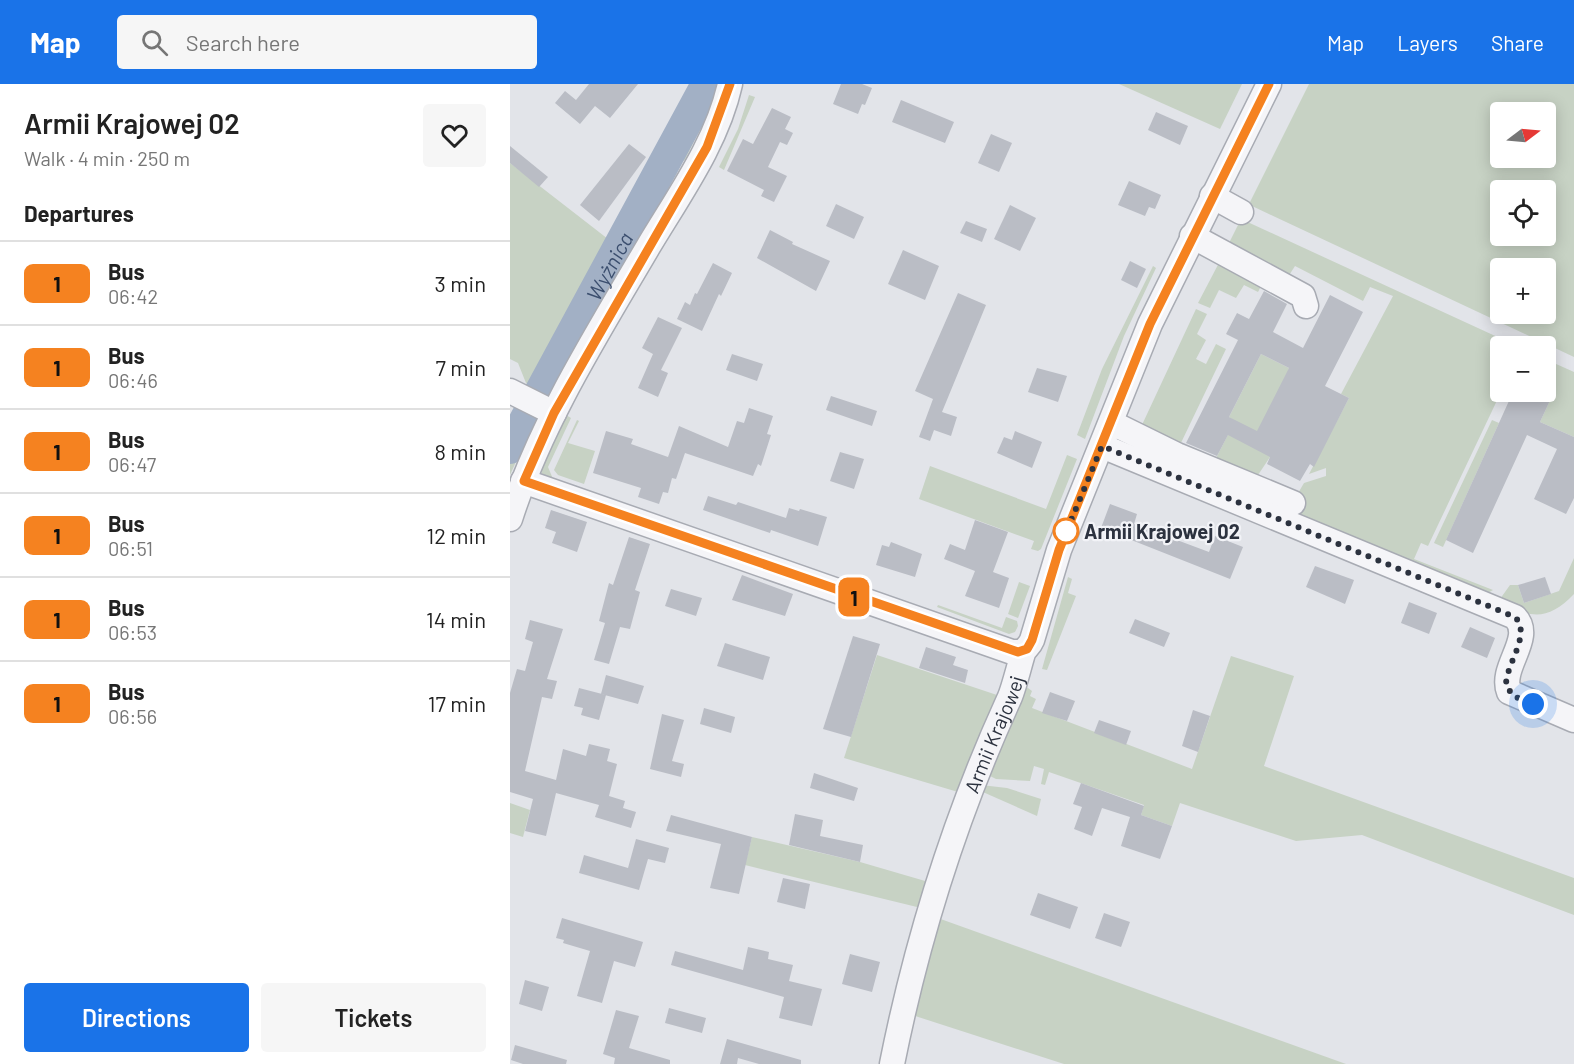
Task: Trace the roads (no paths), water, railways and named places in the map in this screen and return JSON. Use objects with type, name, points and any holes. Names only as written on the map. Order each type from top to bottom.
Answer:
[{"type":"street","points":[[510,519],[524,481],[530,399],[707,147],[730,84]]},
{"type":"street","name":"Armii Krajowej","points":[[892,1064],[903,1009],[952,840],[976,775],[1017,683],[1023,652],[1032,640],[1059,550],[1150,324],[1269,84]]},
{"type":"street","points":[[1212,196],[1241,212]]},
{"type":"street","points":[[1192,236],[1303,296],[1306,306]]},
{"type":"street","points":[[1112,423],[1177,454],[1293,503]]},
{"type":"street","points":[[1102,446],[1515,617],[1522,628],[1506,676],[1509,692],[1574,720]]},
{"type":"street","points":[[524,481],[1012,652],[1023,652]]},
{"type":"waterway","name":"Wyżnica","points":[[510,448],[707,84]]},
{"type":"place","name":"Armii Krajowej 02","points":[[1066,531]]}]
